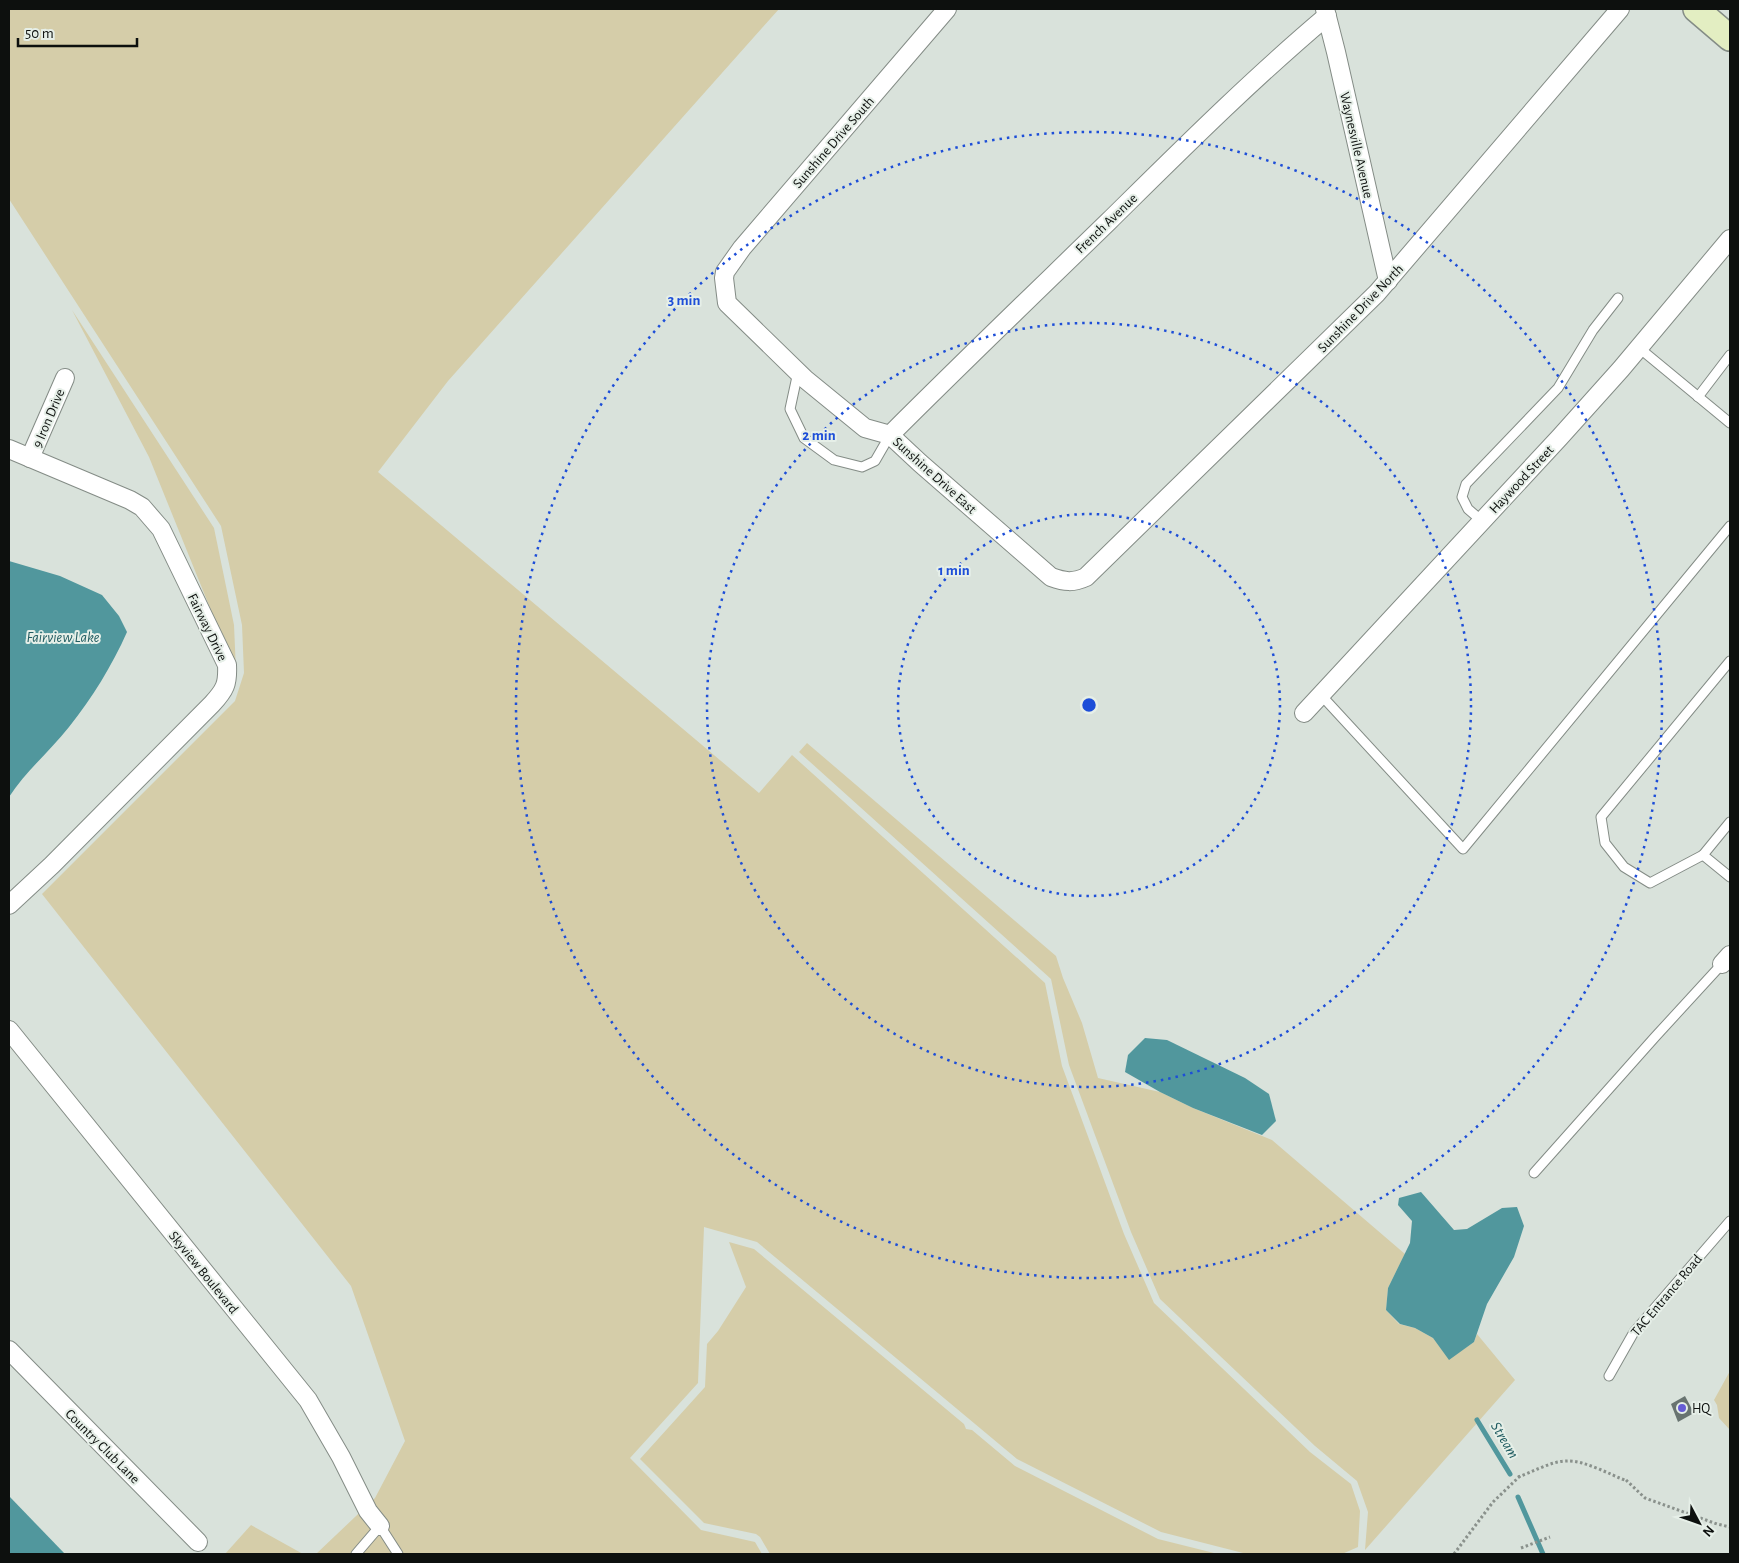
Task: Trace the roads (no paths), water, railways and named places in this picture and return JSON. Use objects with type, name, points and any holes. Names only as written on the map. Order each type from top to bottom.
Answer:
[{"type":"main road","points":[[1696,9],[1730,38]]},
{"type":"street","name":"Sunshine Drive South","points":[[724,278],[725,272],[742,248],[947,9]]},
{"type":"street","name":"Sunshine Drive North","points":[[1075,582],[1086,578],[1377,293],[1620,9]]},
{"type":"street","name":"Waynesville Avenue","points":[[1326,12],[1388,281]]},
{"type":"street","name":"French Avenue","points":[[890,435],[996,329],[1326,12]]},
{"type":"street","name":"Haywood Street","points":[[1304,713],[1560,437],[1730,239]]},
{"type":"street","name":"Sunshine Drive East","points":[[724,278],[727,303],[798,372],[865,428],[890,435],[920,464],[1051,577],[1064,582],[1075,582]]},
{"type":"street","name":"9 Iron Drive","points":[[30,458],[65,378]]},
{"type":"street","name":"Fairway Drive","points":[[9,449],[130,500],[142,507],[151,516],[161,530],[226,665],[228,677],[224,690],[212,704],[9,906]]},
{"type":"street","name":"Skyview Boulevard","points":[[9,1030],[308,1400],[341,1457],[368,1510],[380,1526]]},
{"type":"street","name":"Country Club Lane","points":[[9,1350],[198,1542]]},
{"type":"lane","points":[[1482,522],[1468,509],[1462,497],[1466,484],[1558,388],[1593,330],[1618,298]]},
{"type":"lane","points":[[1638,347],[1730,423]]},
{"type":"lane","points":[[1698,397],[1730,355]]},
{"type":"lane","points":[[798,372],[790,409],[804,438],[834,460],[862,467],[875,461],[890,435]]},
{"type":"lane","points":[[1321,696],[1463,849],[1730,526]]},
{"type":"lane","points":[[1730,661],[1601,817],[1605,843],[1624,867],[1650,883],[1703,855],[1730,822]]},
{"type":"lane","points":[[1703,855],[1730,877]]},
{"type":"lane","points":[[1534,1173],[1726,959]]},
{"type":"lane","name":"TAC Entrance Road","points":[[1609,1376],[1634,1332],[1730,1221]]},
{"type":"lane","points":[[356,1554],[380,1526],[398,1554]]},
{"type":"water","name":"Fairview Lake","points":[[9,561],[60,576],[102,595],[119,616],[127,632],[108,669],[86,705],[9,797]]},
{"type":"water","points":[[1145,1038],[1167,1040],[1245,1078],[1269,1094],[1276,1121],[1262,1135],[1193,1108],[1125,1072],[1128,1055]]},
{"type":"water","points":[[1421,1192],[1454,1230],[1467,1229],[1502,1208],[1517,1207],[1524,1226],[1514,1257],[1487,1304],[1474,1342],[1449,1360],[1433,1338],[1415,1328],[1400,1324],[1386,1310],[1388,1288],[1410,1243],[1412,1221],[1398,1205],[1399,1198]]},
{"type":"water","points":[[9,1496],[65,1554],[9,1554]]},
{"type":"waterway","name":"Stream","points":[[1477,1420],[1510,1474]]},
{"type":"waterway","name":"Stream","points":[[1518,1497],[1543,1554]]},
{"type":"place","name":"HQ","points":[[1682,1408]]}]
